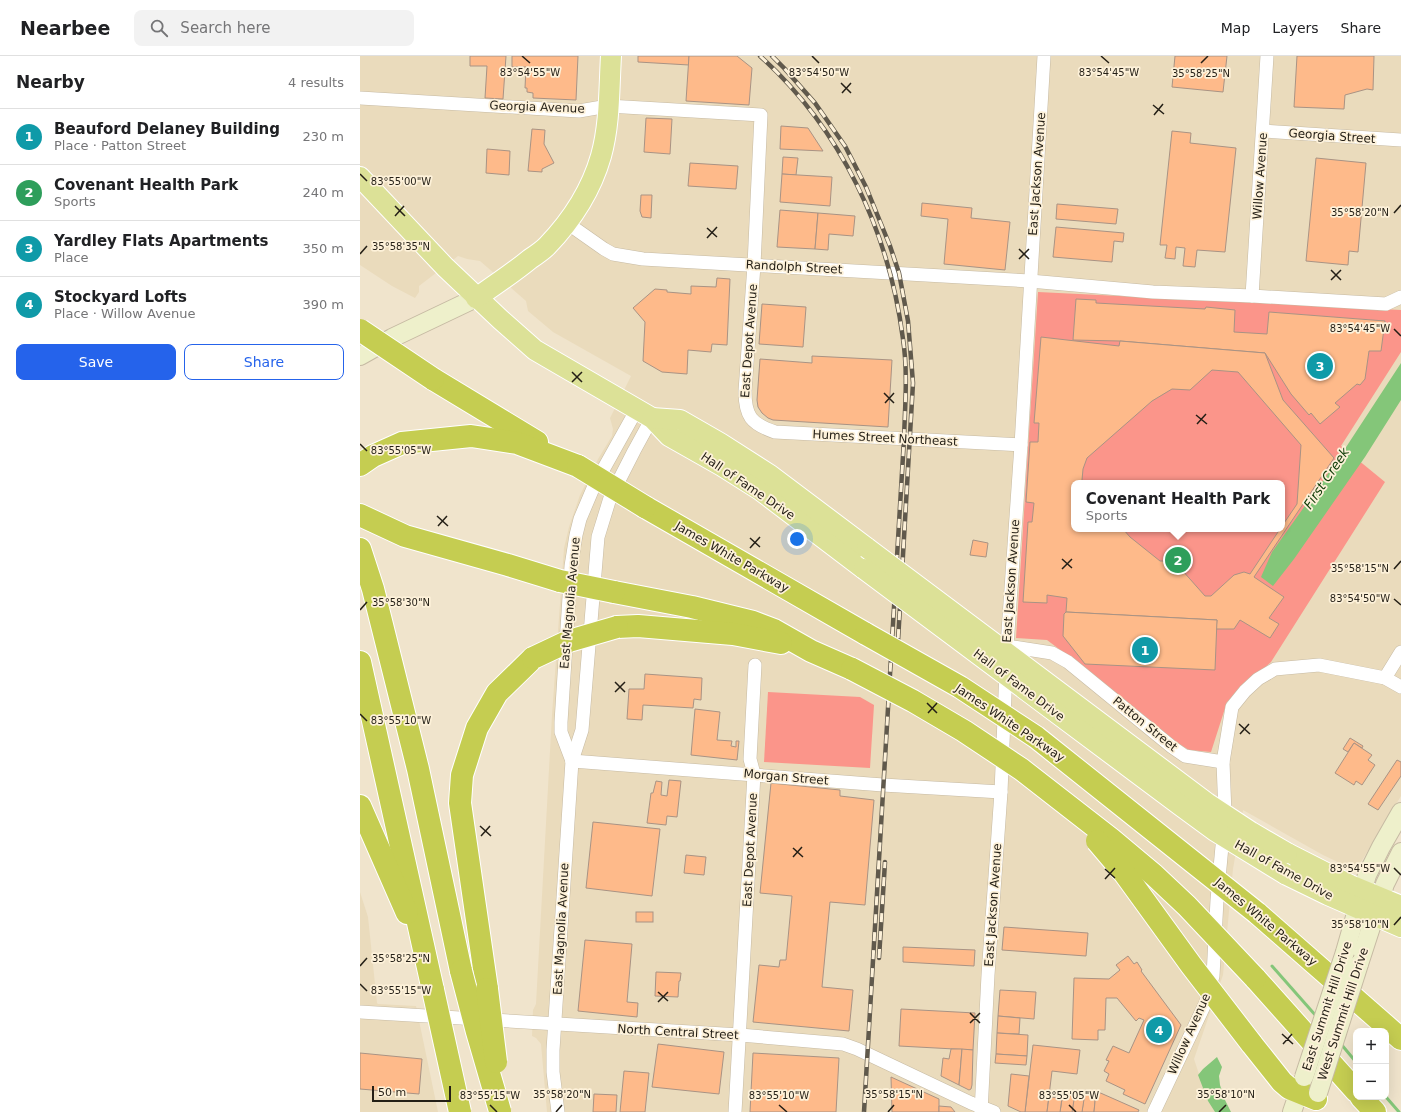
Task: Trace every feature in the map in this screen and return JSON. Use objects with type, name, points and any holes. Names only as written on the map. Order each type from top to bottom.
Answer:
[{"type":"highway","points":[[360,330],[434,379],[578,466]]},
{"type":"highway","points":[[360,465],[373,456],[402,443],[471,436],[517,443],[578,466]]},
{"type":"highway","name":"James White Parkway","points":[[578,466],[645,508],[960,687],[1036,737],[1257,912],[1399,1037]]},
{"type":"highway","points":[[360,515],[405,536],[560,581],[692,607],[753,622],[774,630],[811,651],[852,669],[913,701],[964,731],[1021,769],[1064,804],[1111,839],[1154,875],[1187,906],[1255,978],[1353,1088]]},
{"type":"highway","points":[[360,549],[373,589],[418,769],[461,972],[500,1112]]},
{"type":"highway","points":[[500,1112],[496,1052],[460,803],[462,775],[476,728],[497,693],[534,658],[570,641],[617,627],[638,626],[733,634],[770,640],[811,651]]},
{"type":"highway","points":[[360,662],[460,1112]]},
{"type":"highway","points":[[1064,804],[1125,874],[1191,965],[1282,1082],[1289,1088],[1307,1098]]},
{"type":"highway","points":[[360,806],[426,956]]},
{"type":"highway","points":[[1364,1100],[1375,1112]]},
{"type":"main road","points":[[360,356],[392,338],[476,298],[546,247],[567,223],[581,203],[594,175],[601,155],[608,106],[611,56]]},
{"type":"main road","name":"Hall of Fame Drive","points":[[360,178],[476,298],[535,350],[645,414],[669,436],[722,466],[760,490],[1215,831],[1285,874],[1328,895],[1369,903],[1401,906]]},
{"type":"main road","name":"Hall of Fame Drive","points":[[645,414],[680,420],[727,447],[770,475],[1207,803],[1251,832],[1322,872],[1369,903],[1401,927]]},
{"type":"main road","name":"East Summit Hill Drive","points":[[1369,903],[1367,875],[1401,812]]},
{"type":"main road","name":"East Summit Hill Drive","points":[[1307,1098],[1345,952],[1369,903],[1385,884],[1401,852]]},
{"type":"main road","name":"West Summit Hill Drive","points":[[1307,1098],[1359,964],[1369,903]]},
{"type":"street","name":"East Jackson Avenue","points":[[986,1110],[988,975],[1001,792],[1007,646],[1021,445],[1044,56]]},
{"type":"street","name":"Willow Avenue","points":[[1252,296],[1267,56]]},
{"type":"street","name":"Georgia Avenue","points":[[360,98],[579,112],[608,106],[761,115]]},
{"type":"street","name":"East Depot Avenue","points":[[753,421],[748,414],[745,404],[745,391],[754,265],[761,115]]},
{"type":"street","name":"Georgia Street","points":[[1262,131],[1401,140]]},
{"type":"street","name":"Randolph Street","points":[[567,223],[604,250],[613,254],[643,259],[1030,281],[1153,292],[1386,304],[1401,297]]},
{"type":"street","name":"East Magnolia Avenue","points":[[572,761],[561,732],[561,722],[571,566],[576,535],[580,519],[594,486],[645,414]]},
{"type":"street","name":"East Magnolia Avenue","points":[[558,1112],[553,1072],[572,761],[582,730],[598,537],[610,498],[645,414]]},
{"type":"street","name":"Humes Street Northeast","points":[[753,421],[761,427],[775,432],[1021,445]]},
{"type":"street","name":"Patton Street","points":[[1007,646],[1052,653],[1068,662],[1172,748],[1185,756],[1223,762]]},
{"type":"street","points":[[1385,678],[1401,652]]},
{"type":"street","name":"East Depot Avenue","points":[[735,1112],[754,774],[750,759],[755,665]]},
{"type":"street","points":[[1223,762],[1232,707],[1245,691],[1258,679],[1275,669],[1319,665],[1385,678],[1401,687]]},
{"type":"street","name":"Morgan Street","points":[[572,761],[884,785],[1001,792]]},
{"type":"street","name":"Willow Avenue","points":[[1154,1112],[1203,1007],[1213,976],[1217,900],[1226,814],[1223,762]]},
{"type":"street","name":"North Central Street","points":[[360,1012],[740,1035],[843,1044],[862,1051],[986,1110]]},
{"type":"shaded area","points":[[360,56],[1401,56],[1401,796],[1361,862],[1352,865],[1344,865],[1323,855],[1243,810],[1233,869],[1223,975],[1194,1059],[1208,1101],[1215,1112],[547,1112],[541,1044],[532,1036],[533,1010],[536,1004],[552,715],[564,548],[569,527],[580,495],[598,459],[612,436],[613,429],[610,418],[631,376],[553,332],[528,311],[526,301],[480,261],[458,256],[419,286],[419,292],[415,298],[392,286],[360,265]]},
{"type":"shaded area","points":[[1038,292],[1401,310],[1401,352],[1341,446],[1385,482],[1271,662],[1227,702],[1211,752],[1189,750],[1174,741],[1091,673],[1047,640],[1016,638]]},
{"type":"shaded area","points":[[768,692],[860,697],[874,705],[870,768],[764,762]]},
{"type":"shaded area","points":[[360,892],[368,917],[377,1003],[416,1006],[438,1112],[360,1112]]},
{"type":"water","name":"First Creek","points":[[1401,363],[1401,400],[1365,457],[1294,559],[1273,586],[1261,577],[1272,552],[1337,461]]},
{"type":"water","points":[[1217,1057],[1222,1067],[1219,1076],[1220,1085],[1231,1112],[1215,1112],[1208,1101],[1198,1075]]},
{"type":"building","points":[[470,56],[506,56],[503,99],[485,98],[487,66],[470,66]]},
{"type":"building","points":[[512,56],[578,56],[576,100],[533,98],[533,93],[527,92],[527,88],[525,88],[526,67],[512,67]]},
{"type":"building","points":[[638,56],[689,56],[689,65],[638,62]]},
{"type":"building","points":[[689,56],[737,56],[752,68],[749,105],[686,101]]},
{"type":"building","points":[[1175,56],[1227,56],[1223,92],[1172,87]]},
{"type":"building","points":[[1297,56],[1374,56],[1373,90],[1367,89],[1345,95],[1344,109],[1294,107]]},
{"type":"building","points":[[646,118],[672,119],[670,154],[644,152]]},
{"type":"building","points":[[781,126],[808,128],[823,151],[780,149]]},
{"type":"building","points":[[532,129],[545,130],[544,144],[554,163],[542,169],[542,172],[528,171]]},
{"type":"building","points":[[1172,131],[1191,133],[1190,143],[1236,148],[1225,252],[1197,250],[1195,267],[1183,266],[1185,248],[1176,247],[1175,259],[1165,258],[1167,245],[1160,245]]},
{"type":"building","points":[[487,149],[510,151],[509,175],[486,173]]},
{"type":"building","points":[[783,157],[798,158],[796,175],[782,174]]},
{"type":"building","points":[[1316,158],[1366,163],[1358,252],[1349,251],[1348,265],[1306,261]]},
{"type":"building","points":[[690,163],[738,166],[736,189],[688,186]]},
{"type":"building","points":[[782,174],[832,177],[830,206],[780,202]]},
{"type":"building","points":[[641,195],[652,195],[651,218],[642,217],[640,211]]},
{"type":"building","points":[[922,203],[972,208],[971,218],[1010,222],[1005,270],[944,264],[948,219],[921,216]]},
{"type":"building","points":[[1057,204],[1118,209],[1116,224],[1056,219]]},
{"type":"building","points":[[780,210],[818,213],[815,249],[777,247]]},
{"type":"building","points":[[818,213],[855,216],[853,236],[829,234],[828,250],[815,249]]},
{"type":"building","points":[[1056,227],[1124,233],[1123,242],[1114,241],[1112,262],[1053,257]]},
{"type":"building","points":[[717,278],[730,279],[727,345],[712,344],[711,352],[688,350],[687,374],[662,372],[643,361],[645,322],[633,308],[655,289],[667,290],[667,292],[691,294],[691,286],[716,287]]},
{"type":"building","points":[[1076,299],[1096,300],[1096,303],[1205,309],[1206,307],[1235,310],[1234,332],[1267,334],[1269,312],[1385,321],[1381,351],[1369,351],[1365,379],[1360,385],[1357,384],[1335,403],[1340,407],[1320,424],[1311,413],[1309,415],[1291,394],[1265,353],[1120,341],[1073,340]]},
{"type":"building","points":[[762,304],[806,307],[803,347],[759,344]]},
{"type":"building","points":[[1041,337],[1119,346],[1120,341],[1265,353],[1283,400],[1334,458],[1285,531],[1285,522],[1297,504],[1301,445],[1238,372],[1212,370],[1190,390],[1172,389],[1152,401],[1087,458],[1083,469],[1082,480],[1071,480],[1071,532],[1126,532],[1160,561],[1174,561],[1205,596],[1211,596],[1234,575],[1244,572],[1250,574],[1278,532],[1284,532],[1254,577],[1284,597],[1269,618],[1279,624],[1270,638],[1240,620],[1234,629],[1216,629],[1217,620],[1066,612],[1067,598],[1047,595],[1047,603],[1023,602],[1028,522],[1032,522],[1034,503],[1026,502],[1030,442],[1038,442],[1039,423],[1034,423]]},
{"type":"building","points":[[812,356],[892,360],[888,427],[773,420],[762,413],[758,407],[757,400],[760,359],[812,363]]},
{"type":"building","points":[[973,540],[988,543],[986,557],[970,555]]},
{"type":"building","points":[[1066,612],[1217,620],[1215,670],[1085,664],[1063,636],[1064,614]]},
{"type":"building","points":[[645,674],[702,678],[701,700],[694,699],[693,708],[643,705],[642,720],[627,719],[629,689],[644,689]]},
{"type":"building","points":[[695,709],[720,712],[717,740],[732,741],[731,746],[736,747],[736,741],[739,741],[737,760],[691,755]]},
{"type":"building","points":[[1350,738],[1363,746],[1362,748],[1354,743],[1348,752],[1343,749]]},
{"type":"building","points":[[1354,743],[1372,755],[1368,760],[1375,765],[1362,785],[1356,781],[1354,785],[1335,773]]},
{"type":"building","points":[[1397,760],[1401,762],[1401,776],[1378,810],[1368,804]]},
{"type":"building","points":[[669,780],[681,781],[677,817],[667,816],[666,825],[647,823],[651,793],[653,793],[656,781],[662,782],[661,795],[667,796]]},
{"type":"building","points":[[771,783],[840,790],[840,796],[874,800],[865,905],[830,902],[822,987],[853,990],[849,1031],[753,1022],[759,965],[779,967],[780,960],[786,960],[792,896],[760,893]]},
{"type":"building","points":[[593,822],[660,829],[652,896],[586,888]]},
{"type":"building","points":[[686,855],[706,857],[704,875],[684,873]]},
{"type":"building","points":[[636,912],[653,912],[653,922],[636,922]]},
{"type":"building","points":[[1004,927],[1088,933],[1086,956],[1002,950]]},
{"type":"building","points":[[585,940],[632,944],[627,1002],[638,1003],[637,1017],[578,1011]]},
{"type":"building","points":[[903,947],[975,950],[974,966],[903,962]]},
{"type":"building","points":[[1128,956],[1134,964],[1137,962],[1142,970],[1141,971],[1181,1025],[1145,1104],[1123,1094],[1125,1090],[1106,1081],[1109,1074],[1104,1071],[1109,1061],[1106,1060],[1113,1046],[1129,1053],[1144,1020],[1139,1018],[1136,1021],[1117,998],[1106,998],[1105,1030],[1098,1030],[1098,1040],[1072,1039],[1074,978],[1109,979],[1120,970],[1116,965]]},
{"type":"building","points":[[656,972],[681,973],[678,997],[655,996]]},
{"type":"building","points":[[1000,990],[1036,992],[1034,1019],[998,1016]]},
{"type":"building","points":[[901,1009],[975,1013],[973,1050],[899,1046]]},
{"type":"building","points":[[998,1016],[1020,1018],[1019,1034],[997,1033]]},
{"type":"building","points":[[997,1033],[1028,1035],[1027,1056],[996,1054]]},
{"type":"building","points":[[658,1044],[724,1052],[719,1094],[652,1087]]},
{"type":"building","points":[[1033,1045],[1080,1050],[1077,1074],[1052,1071],[1047,1112],[1025,1112]]},
{"type":"building","points":[[951,1049],[962,1049],[959,1085],[941,1076],[943,1058],[949,1059]]},
{"type":"building","points":[[962,1049],[973,1050],[972,1085],[971,1089],[969,1090],[959,1085]]},
{"type":"building","points":[[360,1053],[422,1059],[419,1094],[360,1089]]},
{"type":"building","points":[[753,1053],[839,1058],[836,1112],[750,1112]]},
{"type":"building","points":[[996,1054],[1027,1056],[1026,1065],[995,1063]]},
{"type":"building","points":[[624,1071],[649,1073],[645,1112],[620,1112]]},
{"type":"building","points":[[1011,1074],[1029,1076],[1025,1112],[1021,1112],[1008,1106]]},
{"type":"building","points":[[891,1077],[939,1099],[939,1112],[892,1112]]},
{"type":"building","points":[[1085,1090],[1096,1091],[1094,1112],[1082,1112]]},
{"type":"building","points":[[1075,1091],[1085,1093],[1082,1112],[1072,1112]]},
{"type":"building","points":[[1096,1091],[1139,1110],[1138,1112],[1094,1112]]},
{"type":"building","points":[[1063,1093],[1075,1094],[1072,1112],[1060,1112]]},
{"type":"building","points":[[594,1094],[617,1095],[616,1112],[593,1112]]},
{"type":"building","points":[[1049,1097],[1062,1098],[1060,1112],[1047,1112]]},
{"type":"building","points":[[939,1106],[951,1107],[955,1112],[939,1112]]},
{"type":"waterway","points":[[1272,966],[1317,1017]]},
{"type":"waterway","points":[[1341,1044],[1353,1058]]},
{"type":"waterway","points":[[1389,1100],[1399,1112]]},
{"type":"railway","points":[[760,56],[789,85],[815,116],[837,149],[857,184],[873,221],[886,259],[896,299],[905,351],[906,389],[904,439],[864,1112]]},
{"type":"railway","points":[[772,56],[815,103],[845,146],[866,187],[890,246],[899,273],[908,321],[913,383],[898,641]]},
{"type":"railway","points":[[879,958],[885,862]]},
{"type":"place","name":"Yardley Flats Apartments","points":[[1320,366]]},
{"type":"place","name":"Covenant Health Park","points":[[1178,560]]},
{"type":"place","name":"Beauford Delaney Building","points":[[1145,650]]},
{"type":"place","name":"Stockyard Lofts","points":[[1159,1030]]}]
